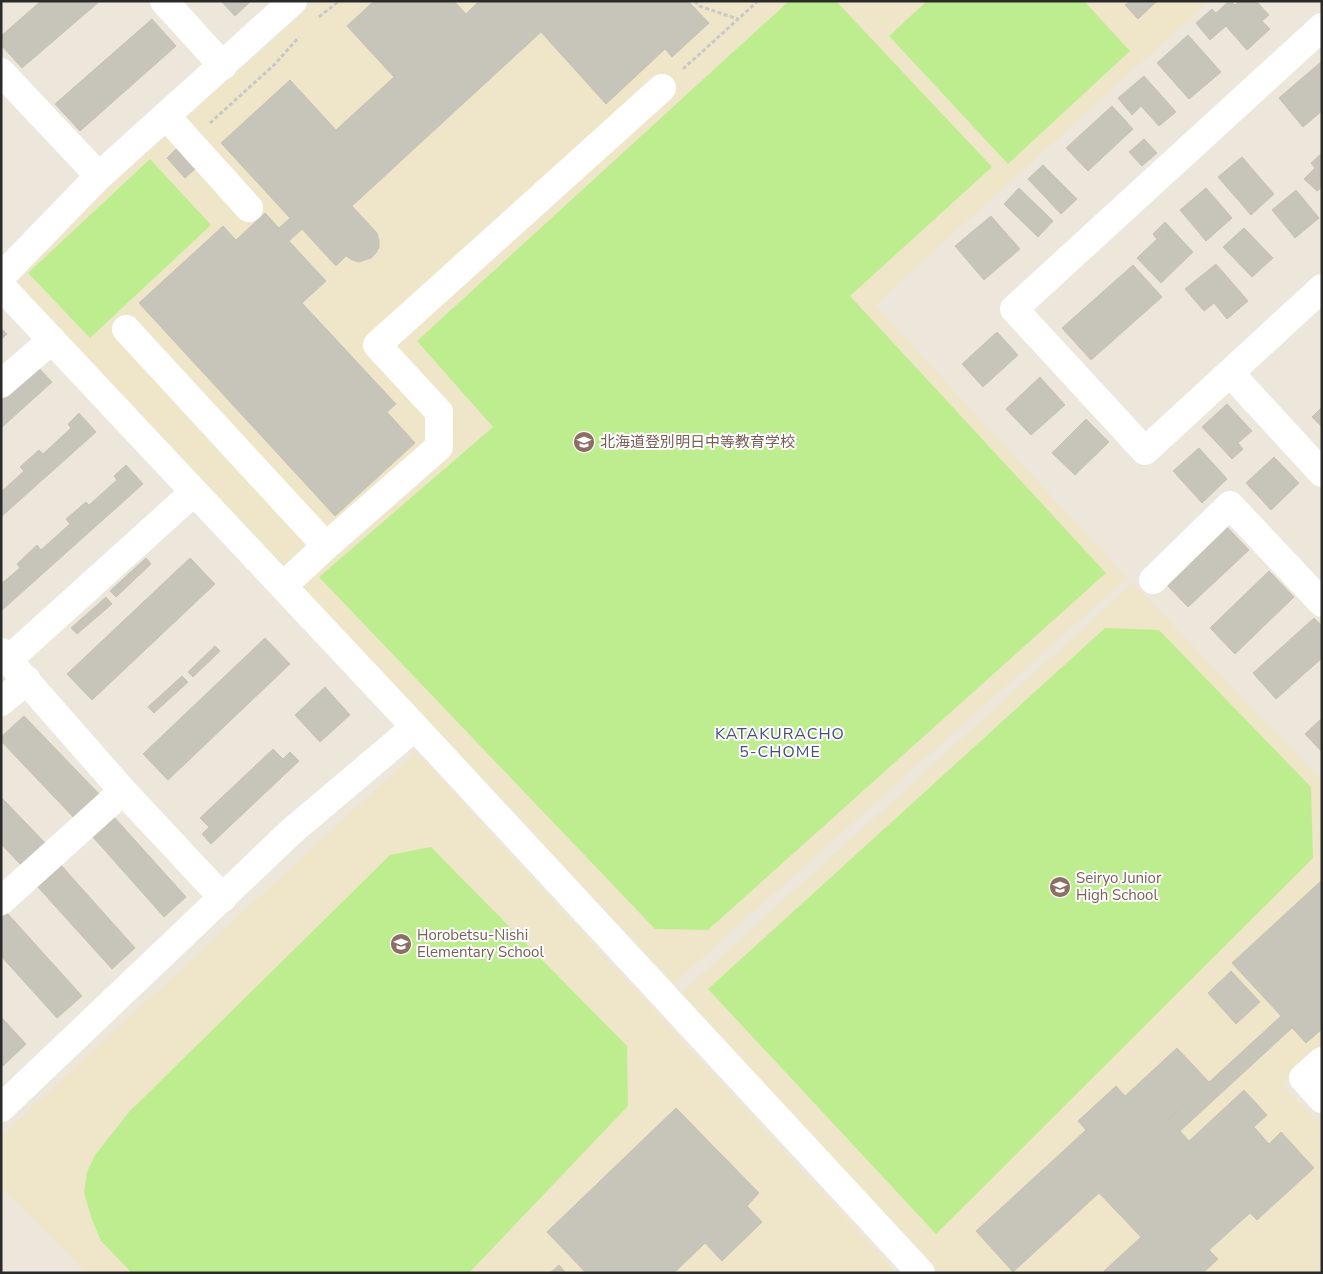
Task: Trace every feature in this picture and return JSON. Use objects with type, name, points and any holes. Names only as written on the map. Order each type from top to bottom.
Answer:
[{"type":"street","points":[[164,1],[223,66]]},
{"type":"street","points":[[291,2],[223,66],[99,176],[2,288],[415,727],[921,1273]]},
{"type":"street","points":[[1322,27],[1014,308],[1145,451],[1322,288]]},
{"type":"street","points":[[1,72],[99,176]]},
{"type":"street","points":[[283,586],[439,447],[439,412],[378,345],[662,88]]},
{"type":"street","points":[[166,116],[249,208]]},
{"type":"street","points":[[126,328],[326,546]]},
{"type":"street","points":[[1,384],[52,340]]},
{"type":"street","points":[[1230,373],[1322,473]]},
{"type":"street","points":[[194,492],[5,656],[123,791],[223,898]]},
{"type":"street","points":[[1152,580],[1230,505],[1322,603]]},
{"type":"street","points":[[1,702],[27,680]]},
{"type":"street","points":[[1,1108],[293,830],[415,727]]},
{"type":"street","points":[[1,901],[123,791]]},
{"type":"street","points":[[1322,1060],[1303,1078],[1322,1099]]},
{"type":"path","points":[[315,20],[339,1]]},
{"type":"path","points":[[695,1],[699,6],[738,19]]},
{"type":"path","points":[[662,88],[758,1]]},
{"type":"path","points":[[189,142],[274,66],[303,33]]},
{"type":"shaded area","name":"北海道登別明日中等教育学校","points":[[316,1],[1209,1],[875,305],[1127,578],[674,983],[21,286],[19,276],[21,267]]},
{"type":"shaded area","name":"Seiryo Junior High School","points":[[1133,583],[1322,780],[1322,1045],[1282,1085],[1322,1125],[1322,1273],[940,1273],[681,993]]},
{"type":"shaded area","name":"Horobetsu-Nishi Elementary School","points":[[416,752],[897,1273],[86,1273],[1,1188],[1,1136]]},
{"type":"green space","points":[[789,1],[836,1],[992,167],[850,296],[1106,573],[708,930],[655,929],[319,577],[493,427],[417,341]]},
{"type":"green space","points":[[927,1],[1084,1],[1130,51],[1008,164],[889,36]]},
{"type":"green space","points":[[150,159],[211,225],[90,338],[28,273]]},
{"type":"green space","name":"Seiryo Junior High School","points":[[1105,628],[1159,630],[1311,787],[1313,858],[936,1234],[708,989]]},
{"type":"green space","points":[[431,847],[627,1046],[628,1106],[469,1273],[132,1273],[101,1241],[91,1217],[84,1192],[87,1172],[95,1155],[129,1112],[390,855]]},
{"type":"building","points":[[41,1],[100,1],[22,68],[1,45],[1,36]]},
{"type":"building","points":[[221,1],[251,1],[235,16]]},
{"type":"building","points":[[374,1],[454,1],[466,14],[479,1],[688,1],[709,23],[672,57],[665,49],[606,104],[541,32],[352,206],[377,233],[379,247],[371,258],[359,262],[346,256],[336,266],[302,229],[289,241],[326,281],[302,303],[396,404],[387,412],[415,443],[335,516],[139,303],[223,226],[236,240],[265,213],[279,228],[290,218],[221,143],[290,80],[336,130],[394,77],[347,26]]},
{"type":"building","points":[[1130,1],[1157,1],[1138,19],[1125,5]]},
{"type":"building","points":[[1229,1],[1235,5],[1239,1],[1256,1],[1269,15],[1262,21],[1270,29],[1247,50],[1226,26],[1210,40],[1196,23],[1212,9],[1216,13]]},
{"type":"building","points":[[152,19],[176,46],[80,131],[55,104]]},
{"type":"building","points":[[1188,35],[1221,72],[1189,99],[1157,63]]},
{"type":"building","points":[[1322,61],[1322,111],[1303,127],[1279,98]]},
{"type":"building","points":[[1144,76],[1176,112],[1159,126],[1141,106],[1132,115],[1118,98]]},
{"type":"building","points":[[1112,106],[1133,129],[1088,171],[1066,148]]},
{"type":"building","points":[[1144,139],[1157,153],[1142,166],[1129,152]]},
{"type":"building","points":[[176,149],[195,169],[185,178],[167,158]]},
{"type":"building","points":[[1322,153],[1322,187],[1317,191],[1304,179],[1315,168],[1311,163]]},
{"type":"building","points":[[1242,157],[1274,194],[1251,215],[1218,177]]},
{"type":"building","points":[[1043,165],[1077,199],[1061,214],[1028,179]]},
{"type":"building","points":[[1019,188],[1053,221],[1038,237],[1004,204]]},
{"type":"building","points":[[1206,188],[1232,218],[1206,241],[1180,210]]},
{"type":"building","points":[[1296,190],[1319,218],[1295,238],[1272,210]]},
{"type":"building","points":[[991,216],[1020,249],[984,280],[955,246]]},
{"type":"building","points":[[1165,222],[1193,252],[1161,283],[1137,258],[1157,239],[1153,234]]},
{"type":"building","points":[[1244,228],[1273,258],[1252,277],[1223,247]]},
{"type":"building","points":[[1216,264],[1248,301],[1227,319],[1214,303],[1204,311],[1185,289]]},
{"type":"building","points":[[1133,265],[1162,297],[1091,360],[1062,328]]},
{"type":"building","points":[[1,328],[7,334],[1,340]]},
{"type":"building","points":[[997,332],[1018,355],[983,387],[962,364]]},
{"type":"building","points":[[35,364],[52,382],[1,428],[1,394]]},
{"type":"building","points":[[1040,377],[1065,405],[1031,435],[1006,409]]},
{"type":"building","points":[[1227,404],[1252,431],[1238,443],[1243,449],[1232,459],[1202,427]]},
{"type":"building","points":[[1322,407],[1322,427],[1312,417]]},
{"type":"building","points":[[79,413],[96,432],[1,517],[1,492],[24,471],[20,467],[39,450],[43,454],[71,428],[68,424]]},
{"type":"building","points":[[1086,419],[1109,442],[1075,475],[1052,453]]},
{"type":"building","points":[[1199,448],[1227,479],[1202,503],[1173,471]]},
{"type":"building","points":[[1274,457],[1299,483],[1271,510],[1246,483]]},
{"type":"building","points":[[126,465],[143,484],[1,611],[1,584],[20,568],[17,564],[37,545],[41,550],[70,524],[66,519],[86,502],[89,505],[117,480],[114,476]]},
{"type":"building","points":[[1225,525],[1249,550],[1188,607],[1164,582]]},
{"type":"building","points":[[146,558],[151,564],[116,597],[110,591]]},
{"type":"building","points":[[190,558],[215,584],[92,700],[67,674]]},
{"type":"building","points":[[1269,571],[1294,597],[1235,654],[1210,628]]},
{"type":"building","points":[[106,597],[112,604],[77,634],[71,628]]},
{"type":"building","points":[[1314,618],[1322,626],[1322,658],[1276,699],[1253,673]]},
{"type":"building","points":[[265,638],[290,664],[168,780],[143,754]]},
{"type":"building","points":[[215,646],[220,651],[193,677],[188,672]]},
{"type":"building","points":[[182,676],[188,682],[154,713],[148,707]]},
{"type":"building","points":[[325,687],[350,715],[320,742],[295,715]]},
{"type":"building","points":[[24,716],[101,796],[76,820],[1,741],[1,737]]},
{"type":"building","points":[[1322,718],[1322,752],[1305,734]]},
{"type":"building","points":[[273,749],[283,759],[290,752],[299,761],[211,844],[202,834],[209,827],[200,818]]},
{"type":"building","points":[[1,797],[47,845],[23,867],[1,844]]},
{"type":"building","points":[[114,817],[186,897],[164,917],[92,836]]},
{"type":"building","points":[[60,864],[135,948],[112,969],[36,885]]},
{"type":"building","points":[[1322,880],[1322,1029],[1306,1043],[1232,963]]},
{"type":"building","points":[[7,913],[82,996],[57,1018],[1,956],[1,918]]},
{"type":"building","points":[[1231,971],[1260,1002],[1236,1024],[1208,993]]},
{"type":"building","points":[[1281,1016],[1292,1028],[1180,1131],[1169,1119]]},
{"type":"building","points":[[1,1017],[26,1044],[3,1066],[1,1064]]},
{"type":"building","points":[[1177,1048],[1209,1082],[1169,1119],[1189,1141],[1244,1090],[1267,1115],[1254,1127],[1269,1144],[1281,1132],[1314,1168],[1257,1220],[1250,1213],[1209,1250],[1218,1259],[1203,1273],[1105,1273],[1104,1271],[1141,1237],[1099,1193],[1013,1272],[976,1231],[1086,1130],[1078,1121],[1116,1086],[1125,1096]]},
{"type":"building","points":[[676,1108],[759,1193],[747,1206],[762,1222],[722,1261],[705,1243],[674,1273],[586,1273],[547,1232]]},
{"type":"building","points":[[559,1265],[566,1273],[550,1273]]},
{"type":"place","name":"北海道登別明日中等教育学校","points":[[584,442]]},
{"type":"place","name":"Seiryo Junior High School","points":[[1060,887]]},
{"type":"place","name":"Horobetsu-Nishi Elementary School","points":[[401,944]]},
{"type":"district","name":"KATAKURACHO 5-CHOME","points":[[780,743]]}]
